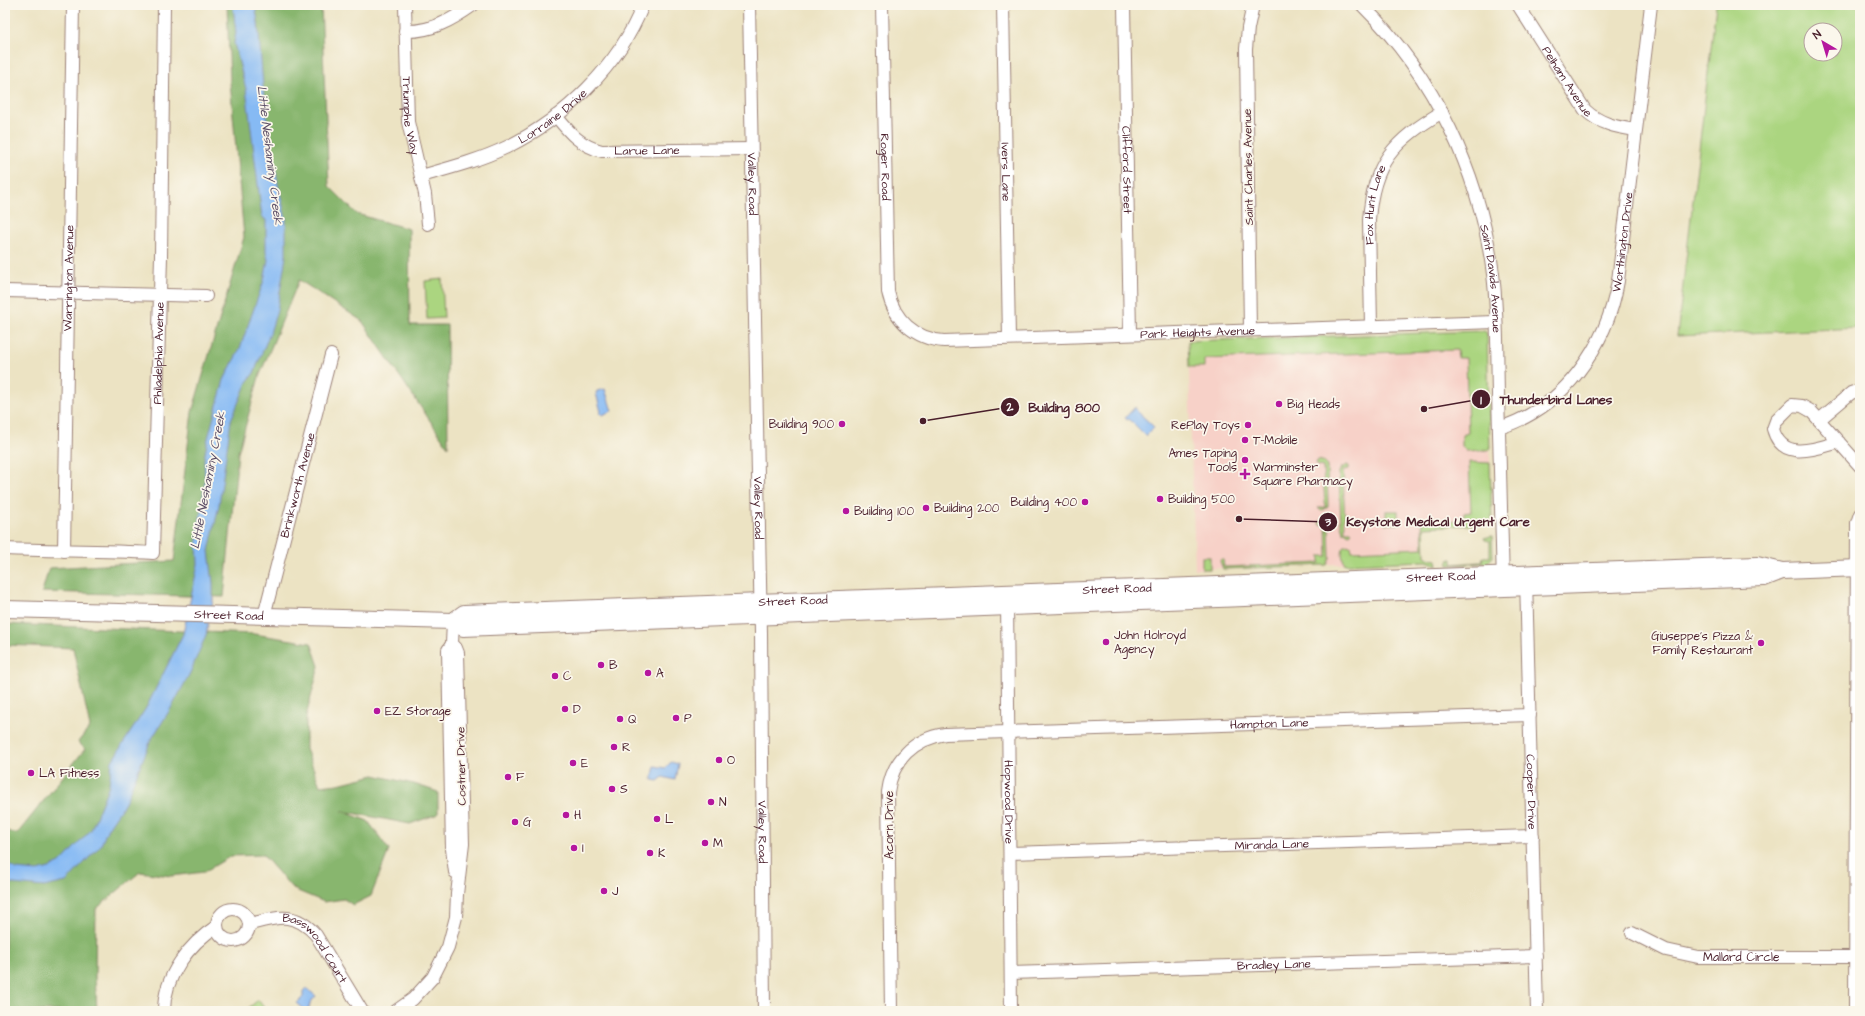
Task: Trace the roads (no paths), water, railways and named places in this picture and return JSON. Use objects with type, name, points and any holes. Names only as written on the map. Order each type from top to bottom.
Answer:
[{"type":"main road","name":"Street Road","points":[[5,609],[167,612],[453,622],[464,613],[760,609],[1526,580],[1764,578],[1782,571],[1859,568]]},
{"type":"street","name":"Warrington Avenue","points":[[64,551],[72,5]]},
{"type":"street","name":"Philadelphia Avenue","points":[[5,549],[64,551],[102,550],[153,553],[164,5]]},
{"type":"street","name":"Triumphe Way","points":[[405,5],[408,122],[425,194],[428,224]]},
{"type":"street","points":[[405,31],[429,29],[456,16],[473,5]]},
{"type":"street","name":"Lorraine Drive","points":[[420,176],[491,154],[526,136],[556,116],[585,90],[610,62],[628,35],[643,5]]},
{"type":"street","name":"Valley Road","points":[[749,5],[760,609],[764,1011]]},
{"type":"street","name":"Roger Road","points":[[882,5],[888,292],[894,310],[904,324]]},
{"type":"street","name":"Ivers Lane","points":[[1003,5],[1009,338]]},
{"type":"street","name":"Clifford Street","points":[[1124,5],[1130,334]]},
{"type":"street","name":"Saint Charles Avenue","points":[[1250,330],[1246,50],[1248,28],[1253,5]]},
{"type":"street","name":"Saint Davids Avenue","points":[[1362,5],[1407,56],[1435,98],[1466,162],[1479,203],[1488,240],[1493,275],[1496,322],[1503,581]]},
{"type":"street","name":"Pelham Avenue","points":[[1518,5],[1585,110],[1599,121],[1610,125],[1636,130]]},
{"type":"street","name":"Worthington Drive","points":[[1499,428],[1537,411],[1562,390],[1585,363],[1605,326],[1614,304],[1651,5]]},
{"type":"street","name":"Fox Hunt Lane","points":[[1371,326],[1369,220],[1376,180],[1386,159],[1403,138],[1414,129],[1442,112]]},
{"type":"street","name":"Larue Lane","points":[[556,116],[575,138],[584,145],[602,151],[751,149]]},
{"type":"street","points":[[5,291],[206,296]]},
{"type":"street","name":"Park Heights Avenue","points":[[904,324],[918,334],[936,340],[1496,322]]},
{"type":"street","name":"Brinkworth Avenue","points":[[264,616],[331,355]]},
{"type":"street","points":[[1819,420],[1851,393],[1860,390]]},
{"type":"street","points":[[1839,442],[1811,450],[1788,449],[1780,444],[1773,429],[1776,421],[1792,406],[1802,406],[1811,411],[1839,442],[1860,466]]},
{"type":"street","points":[[1855,1011],[1859,958],[1859,568],[1857,523],[1860,514]]},
{"type":"street","name":"Cooper Drive","points":[[1526,580],[1537,1011]]},
{"type":"street","name":"Hopwood Drive","points":[[1007,600],[1011,1011]]},
{"type":"street","name":"Costner Drive","points":[[396,1011],[413,998],[433,977],[448,947],[456,917],[457,890],[463,844],[458,653],[452,644],[453,622]]},
{"type":"street","name":"Hampton Lane","points":[[1009,732],[1530,715]]},
{"type":"street","name":"Acorn Drive","points":[[891,1011],[888,792],[891,775],[902,757],[910,748],[928,738],[945,734],[1009,732]]},
{"type":"street","name":"Miranda Lane","points":[[1010,852],[1533,836]]},
{"type":"street","points":[[229,909],[236,909],[243,912],[248,917],[250,924],[244,937],[231,941],[224,938],[219,933],[217,926],[218,919],[222,913],[229,909]]},
{"type":"street","name":"Basswood Court","points":[[250,924],[273,918],[289,917],[309,927],[316,935],[362,1011]]},
{"type":"street","points":[[164,1011],[164,999],[167,984],[180,963],[198,940],[217,926]]},
{"type":"street","name":"Mallard Circle","points":[[1632,933],[1657,947],[1676,953],[1698,957],[1859,958]]},
{"type":"street","name":"Bradley Lane","points":[[1011,973],[1536,956]]},
{"type":"water","name":"Little Neshaminy Creek","points":[[233,5],[255,5],[258,22],[264,99],[278,184],[286,219],[286,256],[277,310],[270,333],[254,373],[247,382],[231,420],[219,505],[209,551],[213,583],[213,601],[206,635],[190,673],[173,705],[151,740],[125,803],[108,828],[101,845],[66,882],[44,887],[13,884],[5,881],[5,863],[16,869],[38,871],[49,868],[60,863],[91,830],[109,785],[112,761],[146,708],[183,634],[198,564],[197,541],[205,481],[204,459],[208,438],[224,380],[240,348],[264,280],[268,260],[266,252],[266,220],[262,217],[246,89],[234,43],[236,33]]},
{"type":"water","points":[[605,389],[612,411],[602,415],[600,413],[596,393],[597,391]]},
{"type":"water","points":[[1135,407],[1137,411],[1154,427],[1146,436],[1129,419],[1127,420],[1125,418]]},
{"type":"water","points":[[671,762],[678,764],[675,780],[663,777],[658,781],[652,780],[655,766],[666,768]]},
{"type":"water","points":[[306,988],[316,996],[310,1003],[309,1008],[305,1010],[297,1003],[303,997],[303,991]]},
{"type":"place","name":"Big Heads","points":[[1279,404]]},
{"type":"place","name":"Thunderbird Lanes","points":[[1424,409]]},
{"type":"place","name":"Building 800","points":[[923,421]]},
{"type":"place","name":"Building 900","points":[[842,424]]},
{"type":"place","name":"RePlay Toys","points":[[1248,425]]},
{"type":"place","name":"T-Mobile","points":[[1245,440]]},
{"type":"place","name":"Ames Taping Tools","points":[[1245,460]]},
{"type":"place","name":"Warminster Square Pharmacy","points":[[1245,474]]},
{"type":"place","name":"Building 500","points":[[1160,499]]},
{"type":"place","name":"Building 400","points":[[1085,502]]},
{"type":"place","name":"Building 200","points":[[926,508]]},
{"type":"place","name":"Building 100","points":[[846,511]]},
{"type":"place","name":"Keystone Medical Urgent Care","points":[[1239,519]]},
{"type":"place","name":"John Holroyd Agency","points":[[1106,642]]},
{"type":"place","name":"Giuseppe's Pizza & Family Restaurant","points":[[1761,643]]},
{"type":"place","name":"B","points":[[601,665]]},
{"type":"place","name":"A","points":[[648,673]]},
{"type":"place","name":"C","points":[[555,676]]},
{"type":"place","name":"D","points":[[565,709]]},
{"type":"place","name":"EZ Storage","points":[[377,711]]},
{"type":"place","name":"P","points":[[676,718]]},
{"type":"place","name":"Q","points":[[620,719]]},
{"type":"place","name":"R","points":[[614,747]]},
{"type":"place","name":"O","points":[[719,760]]},
{"type":"place","name":"E","points":[[573,763]]},
{"type":"place","name":"LA Fitness","points":[[31,773]]},
{"type":"place","name":"F","points":[[508,777]]},
{"type":"place","name":"S","points":[[612,789]]},
{"type":"place","name":"N","points":[[711,802]]},
{"type":"place","name":"H","points":[[566,815]]},
{"type":"place","name":"L","points":[[657,819]]},
{"type":"place","name":"G","points":[[515,822]]},
{"type":"place","name":"M","points":[[705,843]]},
{"type":"place","name":"I","points":[[574,848]]},
{"type":"place","name":"K","points":[[650,853]]},
{"type":"place","name":"J","points":[[604,891]]}]
